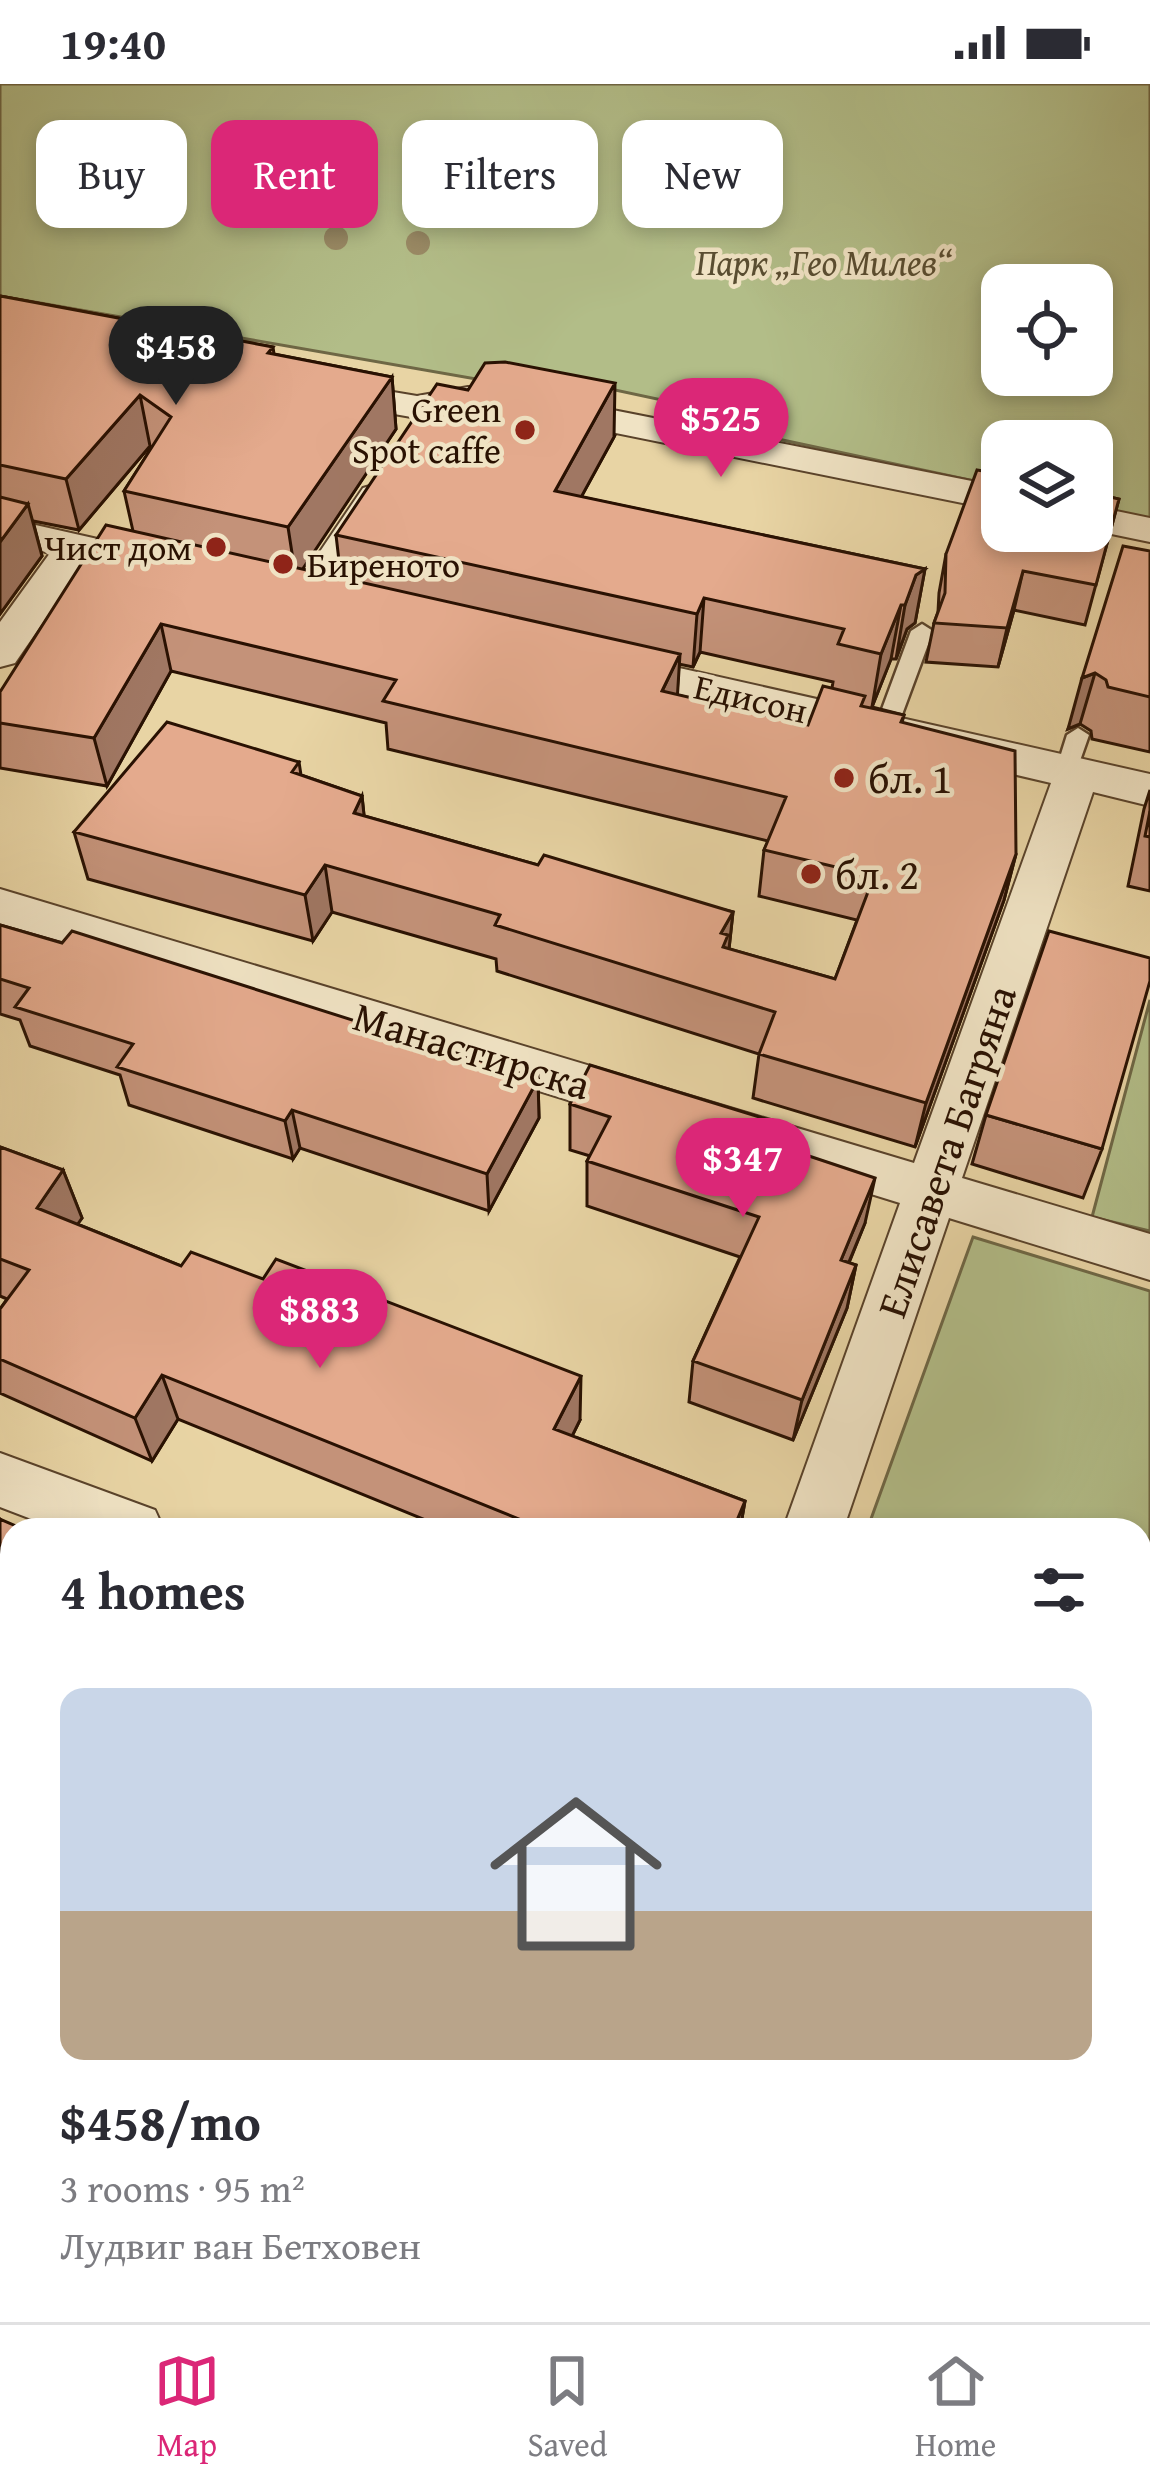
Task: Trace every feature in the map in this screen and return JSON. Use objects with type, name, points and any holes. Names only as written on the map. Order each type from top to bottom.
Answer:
[{"type":"street","points":[[281,383],[399,406],[436,406],[468,398],[506,400],[981,495]]},
{"type":"street","points":[[309,599],[436,406]]},
{"type":"street","points":[[1113,522],[1150,530]]},
{"type":"street","points":[[0,529],[192,573]]},
{"type":"street","points":[[0,653],[75,546]]},
{"type":"street","points":[[262,588],[350,608]]},
{"type":"street","name":"Едисон","points":[[562,656],[886,728],[1074,759],[1150,790]]},
{"type":"street","name":"Елисавета Багряна","points":[[817,1518],[933,1191],[1074,759]]},
{"type":"street","name":"Манастирска","points":[[0,906],[1150,1257]]},
{"type":"street","points":[[0,1480],[102,1518]]},
{"type":"lane","points":[[886,728],[922,631]]},
{"type":"green space","name":"Парк „Гео Милев“","points":[[0,84],[1150,84],[1150,519],[1113,511],[1113,420],[981,420],[981,483],[731,429],[737,416],[517,369],[476,379],[0,296]]},
{"type":"green space","points":[[1150,1000],[1150,1231],[1092,1217]]},
{"type":"green space","points":[[973,1237],[1150,1291],[1150,1518],[871,1518]]},
{"type":"building","points":[[0,296],[273,347],[268,353],[392,377],[288,527],[124,491],[171,417],[140,395],[66,479],[0,465]]},
{"type":"building","points":[[505,362],[615,383],[555,491],[925,569],[916,575],[881,654],[838,644],[844,629],[704,598],[697,614],[336,535],[437,384],[468,390],[485,363]]},
{"type":"building","points":[[977,470],[981,471],[981,552],[1105,552],[1096,585],[1023,571],[1007,628],[934,623],[945,593],[946,554]]},
{"type":"building","points":[[0,497],[28,504],[0,542]]},
{"type":"building","points":[[106,525],[680,654],[662,691],[808,725],[823,686],[865,696],[861,706],[904,715],[901,722],[1015,751],[1016,854],[926,1103],[759,1054],[775,1012],[495,925],[500,915],[325,865],[305,895],[74,832],[167,722],[299,762],[292,772],[362,796],[354,813],[538,865],[544,855],[733,912],[721,933],[728,935],[723,947],[835,979],[874,876],[764,850],[786,797],[383,701],[396,680],[161,624],[94,738],[0,723],[0,692]]},
{"type":"building","points":[[1123,546],[1150,551],[1150,697],[1108,687],[1095,673],[1082,678]]},
{"type":"building","points":[[0,925],[62,943],[72,931],[538,1079],[487,1174],[292,1110],[285,1121],[117,1067],[133,1044],[15,1007],[29,988],[0,979]]},
{"type":"building","points":[[1049,931],[1150,958],[1150,981],[1102,1149],[986,1115]]},
{"type":"building","points":[[590,1065],[766,1119],[758,1139],[875,1178],[841,1260],[856,1265],[802,1400],[693,1361],[759,1217],[587,1161],[610,1117],[570,1104]]},
{"type":"building","points":[[0,1147],[63,1170],[37,1208],[181,1266],[191,1252],[263,1279],[276,1259],[581,1376],[554,1429],[745,1501],[738,1518],[516,1518],[162,1375],[135,1418],[0,1359],[0,1309],[29,1270],[0,1259]]},
{"type":"place","name":"Green Spot caffe","points":[[525,430]]},
{"type":"place","name":"Чист дом","points":[[216,547]]},
{"type":"place","name":"Биреното","points":[[283,564]]},
{"type":"place","name":"бл. 1","points":[[844,778]]},
{"type":"place","name":"бл. 2","points":[[811,874]]}]
